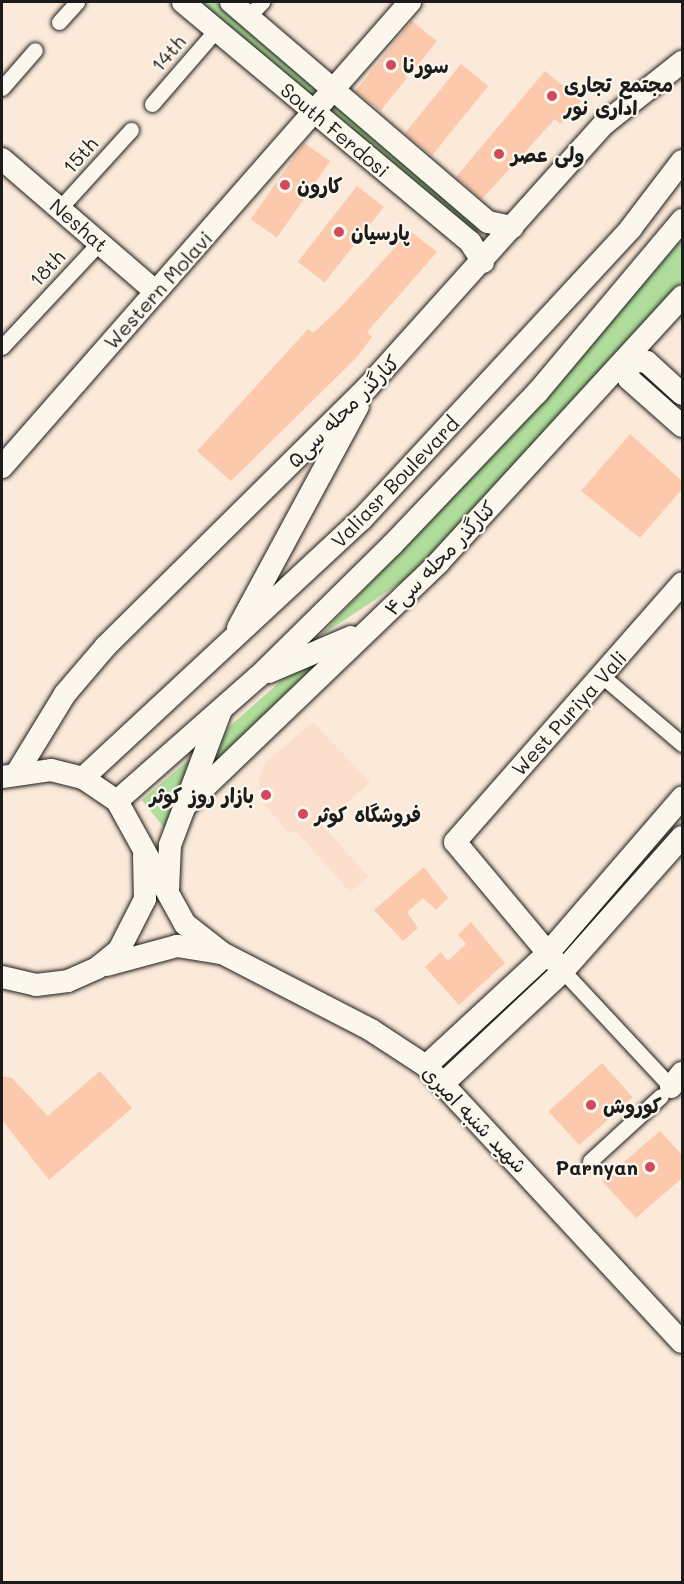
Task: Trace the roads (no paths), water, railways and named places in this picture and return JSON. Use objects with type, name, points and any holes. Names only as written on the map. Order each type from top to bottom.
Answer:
[{"type":"street","points":[[59,22],[77,2]]},
{"type":"street","name":"South Ferdosi","points":[[183,2],[470,242],[483,262]]},
{"type":"street","name":"South Ferdosi","points":[[231,2],[255,9],[333,90],[488,222],[512,227]]},
{"type":"street","name":"Western Molavi","points":[[2,467],[410,2]]},
{"type":"street","name":"14th","points":[[152,104],[216,30]]},
{"type":"street","points":[[2,88],[35,50]]},
{"type":"street","name":"کنارگذر محله سی۵","points":[[10,774],[65,694],[106,646],[366,389],[483,262],[604,124],[682,62]]},
{"type":"street","name":"15th","points":[[60,209],[131,130]]},
{"type":"street","name":"Valiasr Boulevard","points":[[83,778],[226,648],[362,519],[631,228],[682,161]]},
{"type":"street","name":"Neshat","points":[[4,165],[60,209],[156,292]]},
{"type":"street","name":"Valiasr Boulevard","points":[[117,801],[259,676],[537,393],[682,220]]},
{"type":"street","points":[[470,242],[484,242],[491,234],[488,222]]},
{"type":"street","name":"18th","points":[[2,347],[99,243]]},
{"type":"street","name":"کنارگذر محله سی۴","points":[[185,806],[439,562],[682,297]]},
{"type":"street","points":[[682,394],[647,362],[626,359],[629,379],[682,426]]},
{"type":"street","points":[[226,648],[366,389]]},
{"type":"street","name":"West Puriya Vali","points":[[548,953],[455,842],[682,584]]},
{"type":"street","points":[[259,676],[374,625]]},
{"type":"street","points":[[602,676],[682,744]]},
{"type":"street","points":[[168,898],[170,844],[222,708]]},
{"type":"street","points":[[10,774],[51,770],[83,778],[117,801],[142,843],[168,898],[185,924],[222,953]]},
{"type":"street","points":[[426,1066],[548,953],[682,798]]},
{"type":"street","points":[[445,1082],[563,971],[682,837]]},
{"type":"street","points":[[97,968],[135,927],[147,871],[142,843]]},
{"type":"street","points":[[2,977],[36,985],[68,981],[97,968],[177,946],[222,953]]},
{"type":"street","name":"شهید شنبه امیری","points":[[222,953],[371,1030],[426,1066],[445,1082],[682,1342]]},
{"type":"street","points":[[548,953],[671,1085],[590,1161]]},
{"type":"place","name":"سورنا","points":[[391,65]]},
{"type":"place","name":"مجتمع تجاری اداری نور","points":[[552,96]]},
{"type":"place","name":"ولی عصر","points":[[499,154]]},
{"type":"place","name":"کارون","points":[[285,185]]},
{"type":"place","name":"پارسیان","points":[[339,232]]},
{"type":"place","name":"بازار روز کوثر","points":[[266,795]]},
{"type":"place","name":"فروشگاه کوثر","points":[[303,814]]},
{"type":"place","name":"کوروش","points":[[591,1105]]},
{"type":"place","name":"Parnyan","points":[[650,1167]]}]
